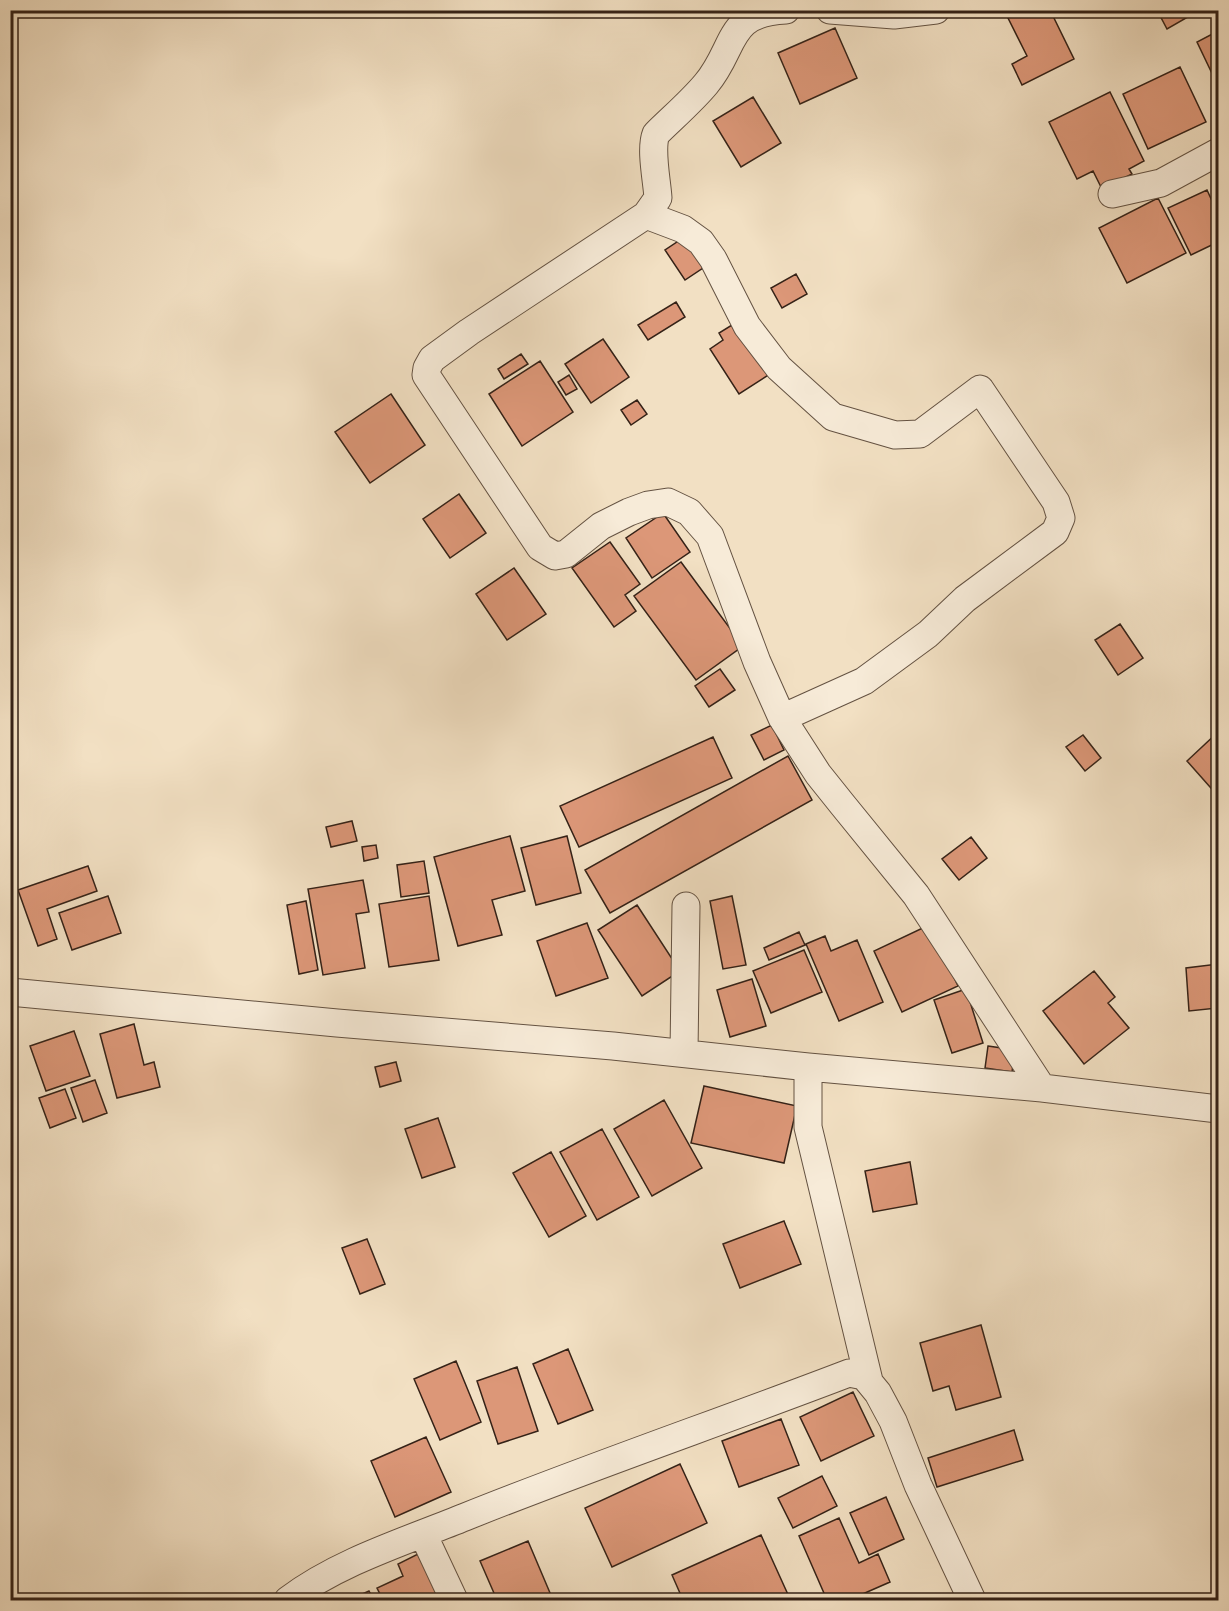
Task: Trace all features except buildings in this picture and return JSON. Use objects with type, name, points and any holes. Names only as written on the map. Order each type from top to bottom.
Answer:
[{"type":"street","points":[[786,10],[753,16],[740,25],[707,83],[656,134],[654,153],[658,198],[646,215],[459,339],[432,359],[426,375],[540,547],[547,552],[555,556],[566,554],[601,526],[648,505],[668,502],[689,512],[710,536],[757,662],[782,718],[830,789],[916,895],[1042,1088]]},
{"type":"street","points":[[830,10],[894,15],[936,10]]},
{"type":"street","points":[[1112,194],[1161,183],[1218,152]]},
{"type":"street","points":[[646,215],[683,229],[701,242],[713,259],[747,326],[779,368],[833,417],[895,435],[920,434],[980,389],[1056,502],[1061,518],[1055,532],[965,599],[905,652],[864,681],[782,718]]},
{"type":"street","points":[[684,1053],[686,906]]},
{"type":"street","points":[[10,992],[684,1053],[808,1067],[1042,1088],[1218,1109]]},
{"type":"street","points":[[808,1067],[808,1127],[869,1381]]},
{"type":"street","points":[[288,1600],[337,1570],[536,1488],[849,1373],[864,1376],[869,1381],[893,1421],[918,1485],[972,1600]]},
{"type":"street","points":[[423,1534],[454,1600]]}]
